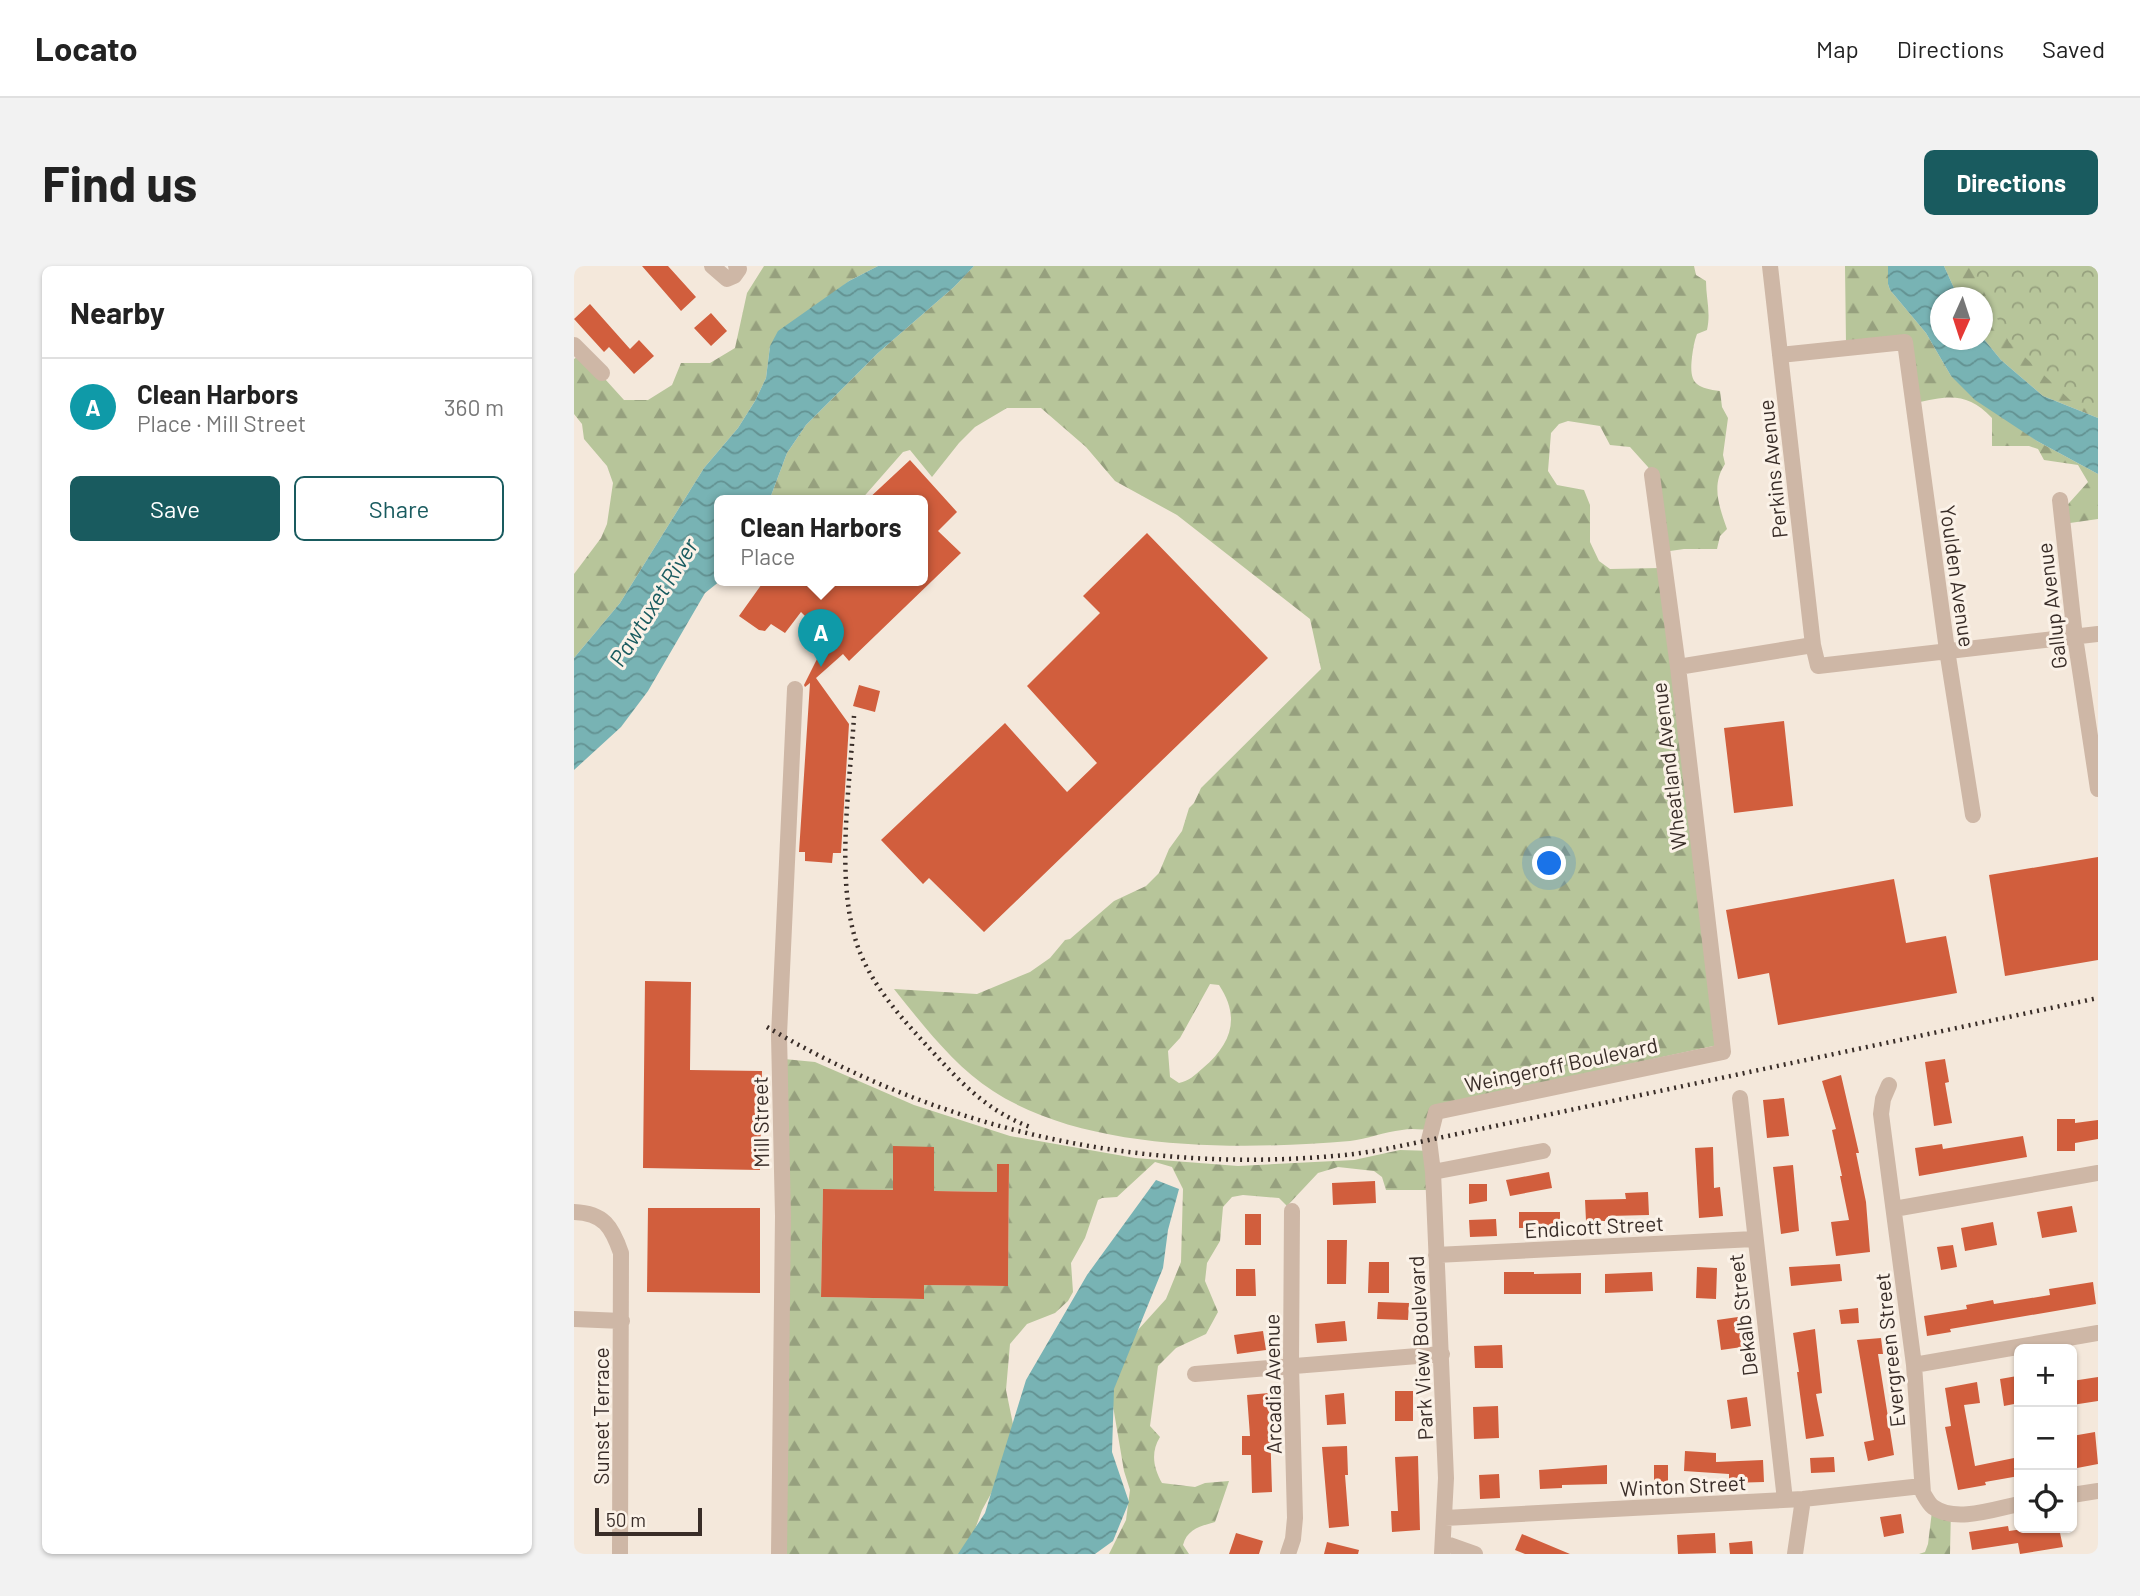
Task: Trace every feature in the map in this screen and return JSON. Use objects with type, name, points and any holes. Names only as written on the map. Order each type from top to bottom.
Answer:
[{"type":"street","points":[[712,266],[727,279],[734,276],[738,269],[736,266]]},
{"type":"street","name":"Perkins Avenue","points":[[1770,266],[1813,645],[1818,666],[1947,650]]},
{"type":"street","name":"Youlden Avenue","points":[[1780,355],[1905,342],[1947,650],[1973,815]]},
{"type":"street","points":[[577,353],[602,373]]},
{"type":"street","name":"Wheatland Avenue","points":[[1652,475],[1678,667],[1723,1052]]},
{"type":"street","name":"Gallup Avenue","points":[[2060,500],[2075,637],[2098,789]]},
{"type":"street","points":[[1947,650],[2098,634]]},
{"type":"street","points":[[1678,667],[1813,645]]},
{"type":"street","name":"Mill Street","points":[[779,1554],[783,1216],[779,1035],[795,689]]},
{"type":"street","name":"Weingeroff Boulevard","points":[[1429,1140],[1436,1112],[1445,1109],[1723,1052]]},
{"type":"street","name":"Evergreen Street","points":[[1889,1085],[1881,1114],[1913,1365],[1922,1486]]},
{"type":"street","name":"Dekalb Street","points":[[1741,1098],[1785,1500]]},
{"type":"street","name":"Park View Boulevard","points":[[1429,1140],[1442,1354],[1445,1518],[1443,1548]]},
{"type":"street","points":[[1433,1172],[1543,1151]]},
{"type":"street","points":[[1894,1209],[2098,1173]]},
{"type":"street","name":"Arcadia Avenue","points":[[1288,1554],[1296,1518],[1291,1365],[1292,1211]]},
{"type":"street","name":"Sunset Terrace","points":[[574,1212],[604,1220],[614,1233],[621,1253],[620,1554]]},
{"type":"street","name":"Endicott Street","points":[[1436,1255],[1755,1239]]},
{"type":"street","points":[[574,1319],[622,1321]]},
{"type":"street","points":[[1913,1365],[2098,1333]]},
{"type":"street","points":[[1195,1374],[1442,1354]]},
{"type":"street","points":[[1922,1486],[1923,1493],[1932,1506],[1948,1514],[1966,1514],[2014,1505]]},
{"type":"street","name":"Winton Street","points":[[1445,1518],[1803,1499],[1922,1486]]},
{"type":"street","points":[[2077,1494],[2098,1491]]},
{"type":"street","points":[[1795,1554],[1803,1499]]},
{"type":"street","points":[[1443,1548],[1475,1554]]},
{"type":"green space","points":[[764,266],[878,266],[849,281],[770,346],[766,378],[755,401],[738,428],[704,468],[620,603],[574,658],[574,574],[601,538],[607,524],[613,483],[607,466],[584,439],[582,424],[574,414],[574,359],[580,355],[585,357],[624,400],[648,400],[672,385],[681,363],[710,363],[735,348],[747,293]]},
{"type":"green space","points":[[974,266],[1694,266],[1696,275],[1706,281],[1709,318],[1707,330],[1696,337],[1692,357],[1693,378],[1699,386],[1720,391],[1722,407],[1728,418],[1723,455],[1725,464],[1717,488],[1727,529],[1720,536],[1717,549],[1663,552],[1652,475],[1648,467],[1630,447],[1610,445],[1600,426],[1568,421],[1559,424],[1551,433],[1548,471],[1557,485],[1584,490],[1590,505],[1590,542],[1599,561],[1610,569],[1660,568],[1718,1045],[1444,1104],[1434,1130],[1406,1129],[1350,1141],[1261,1146],[1166,1142],[1073,1126],[1031,1111],[993,1091],[965,1070],[928,1031],[894,989],[977,994],[1030,972],[1050,958],[1065,940],[1070,939],[1114,901],[1146,886],[1159,873],[1201,788],[1321,669],[1310,619],[1177,515],[1115,481],[1086,447],[1041,408],[1007,408],[975,427],[932,477],[910,450],[903,452],[865,495],[771,495],[787,453],[806,425],[878,353],[954,287]],"holes":[[[1210,984],[1219,985],[1226,997],[1231,1019],[1226,1040],[1213,1059],[1189,1079],[1179,1083],[1170,1077],[1168,1051],[1180,1038]]]},
{"type":"green space","points":[[1845,266],[1888,266],[1890,290],[1926,333],[1930,340],[1930,350],[1936,350],[1951,376],[2037,441],[2098,474],[2098,519],[2063,524],[2061,512],[2088,482],[2078,465],[2044,460],[2038,449],[2029,446],[1992,446],[1992,418],[1974,403],[1947,398],[1915,403],[1905,347],[1846,344]]},
{"type":"green space","points":[[1944,266],[2098,266],[2098,418],[2043,396],[1993,350],[1993,287],[1953,287]]},
{"type":"green space","points":[[1971,266],[2098,266],[2098,409],[2070,400],[2009,342],[1993,310],[1993,287],[1982,287]]},
{"type":"green space","points":[[784,1059],[815,1062],[914,1105],[1010,1136],[1135,1158],[1238,1166],[1354,1160],[1400,1150],[1433,1151],[1433,1190],[1386,1190],[1382,1177],[1374,1171],[1338,1167],[1318,1173],[1287,1206],[1279,1198],[1243,1195],[1232,1197],[1223,1207],[1220,1241],[1207,1263],[1205,1281],[1218,1312],[1206,1334],[1176,1348],[1158,1366],[1150,1426],[1160,1437],[1154,1461],[1162,1483],[1195,1487],[1205,1483],[1229,1481],[1215,1522],[1195,1529],[1185,1540],[1183,1545],[1189,1554],[1109,1554],[1126,1520],[1130,1490],[1124,1471],[1112,1400],[1117,1369],[1137,1331],[1166,1299],[1181,1262],[1183,1189],[1172,1167],[1155,1162],[1117,1197],[1098,1200],[1085,1238],[1071,1263],[1073,1292],[1068,1301],[1055,1313],[1027,1324],[1010,1344],[1006,1390],[1015,1434],[1014,1452],[982,1510],[966,1554],[778,1554]],"holes":[[[893,1147],[934,1191],[997,1192],[997,1164],[1009,1164],[1008,1286],[924,1285],[923,1299],[821,1297],[823,1189],[893,1190]]]},
{"type":"green space","points":[[1933,1503],[1951,1509],[1950,1554],[1919,1554],[1925,1552],[1928,1544]]},
{"type":"water","name":"Pawtuxet River","points":[[878,266],[974,266],[954,287],[878,353],[806,425],[787,453],[771,495],[714,495],[714,586],[705,593],[648,691],[621,727],[574,770],[574,658],[620,603],[704,468],[738,428],[755,401],[766,378],[770,346],[778,331],[849,281]]},
{"type":"water","points":[[1888,266],[1944,266],[1953,287],[1930,287],[1930,340],[1890,290]]},
{"type":"water","points":[[1936,350],[1993,350],[2043,396],[2098,418],[2098,474],[2037,441],[1975,400],[1951,376]]},
{"type":"water","points":[[1156,1180],[1179,1189],[1168,1230],[1163,1268],[1114,1389],[1112,1452],[1129,1502],[1113,1541],[1095,1554],[958,1554],[985,1513],[1026,1380],[1087,1275]]},
{"type":"building","points":[[642,266],[668,266],[696,297],[681,311]]},
{"type":"building","points":[[590,304],[630,349],[639,340],[654,356],[634,374],[609,347],[604,352],[574,319]]},
{"type":"building","points":[[711,313],[727,331],[711,346],[694,328]]},
{"type":"building","points":[[910,460],[957,512],[938,531],[961,553],[928,585],[928,495],[872,495]]},
{"type":"building","points":[[1147,533],[1268,658],[984,932],[929,878],[923,884],[881,840],[1005,723],[1067,792],[1097,763],[1027,686],[1100,613],[1083,596]]},
{"type":"building","points":[[760,586],[927,586],[849,661],[843,654],[816,678],[849,724],[841,853],[833,853],[832,863],[805,861],[805,852],[799,852],[810,683],[805,687],[804,685],[817,659],[832,643],[801,612],[785,633],[771,624],[765,631],[759,630],[739,616]]},
{"type":"building","points":[[859,685],[880,691],[875,712],[853,706]]},
{"type":"building","points":[[1784,721],[1793,806],[1734,813],[1724,728]]},
{"type":"building","points":[[2098,857],[2098,960],[2005,976],[1989,875]]},
{"type":"building","points":[[1894,879],[1906,943],[1946,936],[1957,993],[1778,1025],[1769,973],[1738,979],[1726,910]]},
{"type":"building","points":[[645,981],[691,982],[690,1070],[762,1071],[760,1170],[643,1168]]},
{"type":"building","points":[[1945,1059],[1949,1082],[1945,1083],[1952,1123],[1934,1126],[1925,1062]]},
{"type":"building","points":[[1841,1075],[1859,1153],[1856,1153],[1866,1202],[1870,1252],[1836,1256],[1831,1222],[1849,1220],[1832,1130],[1836,1129],[1822,1081]]},
{"type":"building","points":[[1784,1098],[1789,1136],[1767,1138],[1763,1100]]},
{"type":"building","points":[[2057,1119],[2075,1119],[2075,1123],[2098,1120],[2098,1139],[2075,1143],[2075,1151],[2057,1151]]},
{"type":"building","points":[[2023,1136],[2027,1157],[1919,1176],[1915,1148],[1942,1144],[1943,1149]]},
{"type":"building","points":[[893,1146],[934,1147],[934,1191],[997,1192],[997,1164],[1009,1164],[1008,1286],[924,1285],[924,1299],[821,1297],[823,1189],[893,1190]]},
{"type":"building","points":[[1713,1147],[1714,1188],[1720,1187],[1723,1216],[1699,1218],[1695,1148]]},
{"type":"building","points":[[1793,1165],[1799,1231],[1781,1234],[1773,1167]]},
{"type":"building","points":[[1549,1172],[1552,1188],[1510,1196],[1506,1180]]},
{"type":"building","points":[[1375,1181],[1376,1203],[1333,1205],[1332,1183]]},
{"type":"building","points":[[1469,1184],[1487,1184],[1487,1201],[1469,1204]]},
{"type":"building","points":[[1648,1192],[1649,1215],[1608,1216],[1609,1221],[1586,1221],[1585,1200],[1626,1199],[1625,1193]]},
{"type":"building","points":[[2072,1206],[2077,1232],[2042,1238],[2037,1212]]},
{"type":"building","points":[[648,1208],[760,1208],[760,1293],[647,1292]]},
{"type":"building","points":[[1519,1212],[1560,1212],[1560,1228],[1519,1228]]},
{"type":"building","points":[[1245,1214],[1261,1214],[1261,1245],[1245,1245]]},
{"type":"building","points":[[1496,1219],[1497,1236],[1470,1237],[1469,1220]]},
{"type":"building","points":[[1993,1222],[1997,1245],[1965,1251],[1961,1228]]},
{"type":"building","points":[[1327,1240],[1347,1240],[1346,1284],[1327,1284]]},
{"type":"building","points":[[1953,1245],[1957,1267],[1941,1270],[1937,1247]]},
{"type":"building","points":[[1369,1262],[1389,1262],[1389,1293],[1368,1293]]},
{"type":"building","points":[[1840,1264],[1842,1281],[1791,1286],[1789,1267]]},
{"type":"building","points":[[1697,1267],[1717,1268],[1716,1299],[1696,1298]]},
{"type":"building","points":[[1236,1269],[1255,1269],[1256,1296],[1236,1296]]},
{"type":"building","points":[[1504,1272],[1581,1273],[1581,1294],[1504,1294]]},
{"type":"building","points":[[1652,1272],[1653,1291],[1605,1293],[1605,1274]]},
{"type":"building","points":[[2093,1282],[2096,1304],[1950,1329],[1951,1332],[1927,1336],[1924,1316],[1967,1309],[1966,1305],[1993,1300],[1994,1304],[2050,1295],[2049,1289]]},
{"type":"building","points":[[1378,1302],[1409,1303],[1408,1320],[1377,1319]]},
{"type":"building","points":[[1858,1308],[1859,1323],[1841,1324],[1839,1310]]},
{"type":"building","points":[[1738,1317],[1742,1347],[1721,1350],[1717,1320]]},
{"type":"building","points":[[1345,1321],[1347,1341],[1317,1343],[1315,1324]]},
{"type":"building","points":[[1815,1329],[1822,1393],[1816,1394],[1824,1436],[1806,1439],[1793,1333]]},
{"type":"building","points":[[1263,1331],[1266,1350],[1237,1354],[1234,1335]]},
{"type":"building","points":[[1881,1338],[1883,1354],[1878,1354],[1894,1455],[1868,1461],[1864,1442],[1874,1440],[1857,1340]]},
{"type":"building","points":[[1502,1345],[1503,1368],[1475,1368],[1474,1346]]},
{"type":"building","points":[[2014,1377],[2014,1404],[2004,1406],[2000,1379]]},
{"type":"building","points":[[2098,1377],[2098,1401],[2077,1404],[2077,1380]]},
{"type":"building","points":[[1977,1382],[1980,1403],[1964,1405],[1975,1466],[2014,1458],[2014,1477],[1958,1490],[1945,1427],[1951,1426],[1945,1388]]},
{"type":"building","points":[[1395,1391],[1413,1391],[1413,1421],[1395,1421]]},
{"type":"building","points":[[1269,1393],[1272,1492],[1252,1493],[1251,1455],[1242,1455],[1242,1436],[1250,1436],[1247,1395]]},
{"type":"building","points":[[1344,1393],[1346,1424],[1327,1425],[1325,1395]]},
{"type":"building","points":[[1747,1397],[1751,1426],[1731,1429],[1727,1400]]},
{"type":"building","points":[[1498,1406],[1499,1438],[1474,1439],[1473,1407]]},
{"type":"building","points":[[2095,1432],[2098,1464],[2077,1468],[2077,1435]]},
{"type":"building","points":[[1347,1446],[1348,1475],[1345,1475],[1349,1526],[1329,1528],[1322,1447]]},
{"type":"building","points":[[1685,1451],[1716,1453],[1716,1462],[1763,1460],[1764,1482],[1729,1483],[1729,1474],[1684,1471]]},
{"type":"building","points":[[1418,1456],[1420,1530],[1392,1532],[1391,1511],[1398,1511],[1395,1457]]},
{"type":"building","points":[[1834,1457],[1835,1472],[1811,1473],[1810,1458]]},
{"type":"building","points":[[1607,1465],[1607,1484],[1562,1485],[1562,1488],[1540,1489],[1539,1470]]},
{"type":"building","points":[[1654,1465],[1668,1465],[1668,1484],[1654,1484]]},
{"type":"building","points":[[1499,1474],[1500,1498],[1480,1499],[1479,1475]]},
{"type":"building","points":[[1901,1514],[1904,1533],[1884,1537],[1880,1517]]},
{"type":"building","points":[[2008,1526],[2009,1531],[2014,1530],[2014,1533],[2060,1533],[2063,1547],[2020,1554],[2018,1543],[1972,1550],[1969,1532]]},
{"type":"building","points":[[1236,1533],[1263,1541],[1259,1554],[1229,1554]]},
{"type":"building","points":[[1715,1533],[1716,1553],[1678,1554],[1677,1535]]},
{"type":"building","points":[[1522,1534],[1570,1554],[1525,1554],[1515,1550]]},
{"type":"building","points":[[1752,1541],[1753,1554],[1730,1554],[1729,1543]]},
{"type":"building","points":[[1327,1542],[1359,1550],[1358,1554],[1324,1554]]},
{"type":"railway","points":[[854,716],[845,866],[851,924],[859,950],[872,977],[890,1002],[952,1073],[987,1104],[1030,1127]]},
{"type":"railway","points":[[767,1027],[834,1063],[903,1094],[1046,1138],[1119,1151],[1194,1158],[1269,1160],[1345,1155],[1398,1147],[2098,998]]},
{"type":"place","name":"Clean Harbors","points":[[821,667]]}]
